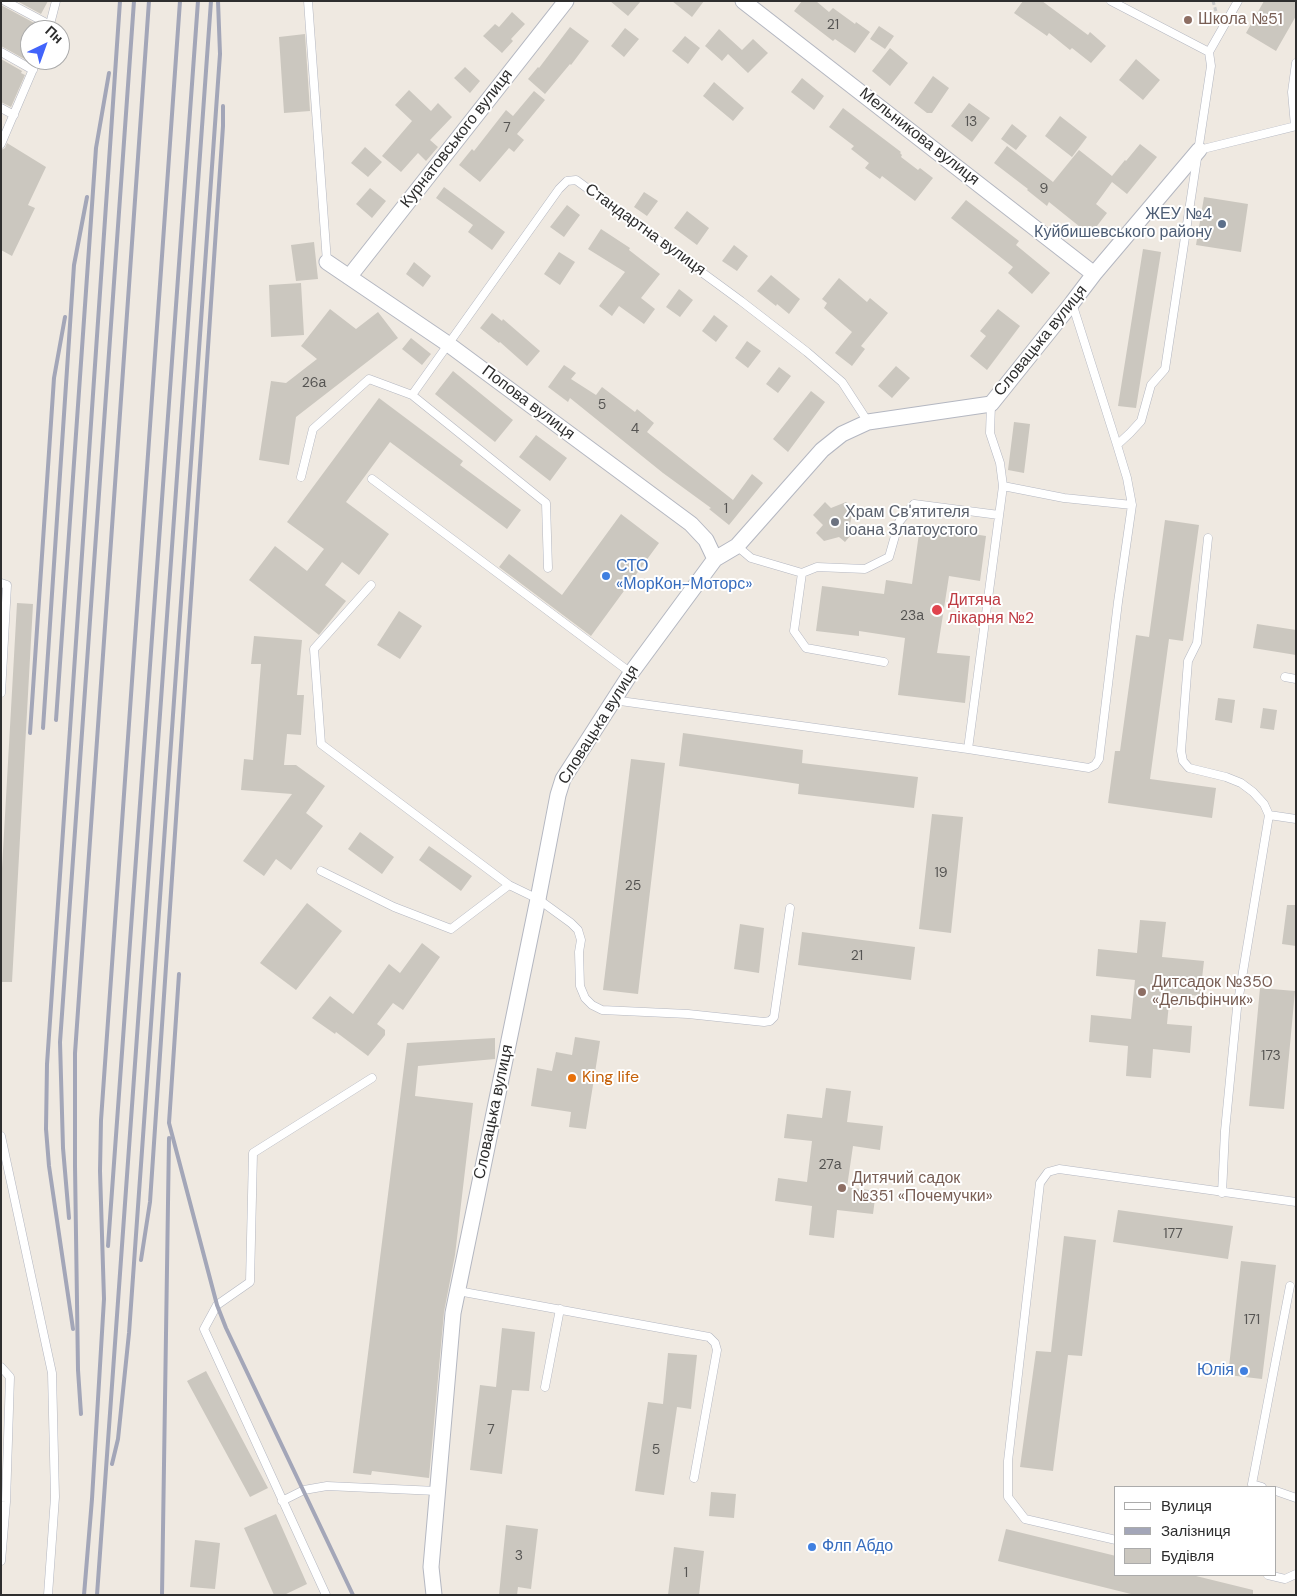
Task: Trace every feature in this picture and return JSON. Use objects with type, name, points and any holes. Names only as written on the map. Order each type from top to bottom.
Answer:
[{"type":"street","name":"Курнатовського вулиця","points":[[349,277],[566,1]]},
{"type":"street","name":"Мельникова вулиця","points":[[743,1],[1094,274]]},
{"type":"street","name":"Словацька вулиця","points":[[434,1595],[431,1567],[453,1313],[558,795],[563,779],[631,673],[715,558],[737,546],[822,450],[842,434],[868,422],[990,404],[1094,274],[1199,150]]},
{"type":"street","name":"Попова вулиця","points":[[327,262],[448,344],[692,524],[706,540],[715,558]]},
{"type":"lane","points":[[5,1],[36,20]]},
{"type":"lane","points":[[51,20],[56,1]]},
{"type":"lane","points":[[308,1],[327,262]]},
{"type":"lane","points":[[1111,1],[1209,52]]},
{"type":"lane","points":[[1117,445],[1141,421],[1151,385],[1166,369],[1211,66],[1209,52],[1238,1]]},
{"type":"lane","points":[[1,52],[20,62]]},
{"type":"lane","points":[[1199,150],[1295,126],[1292,92],[1296,63]]},
{"type":"lane","points":[[1,144],[34,70]]},
{"type":"lane","points":[[1,108],[14,116]]},
{"type":"lane","name":"Стандартна вулиця","points":[[412,395],[559,189],[567,180],[576,180],[741,301],[821,364],[842,382],[868,422]]},
{"type":"lane","points":[[614,700],[968,749],[1089,768],[1095,765],[1100,759],[1118,602],[1132,505],[1127,478],[1072,303]]},
{"type":"lane","points":[[302,477],[313,429],[369,379],[412,395],[546,503],[548,568]]},
{"type":"lane","points":[[968,749],[1003,486],[1000,463],[990,433],[990,404]]},
{"type":"lane","points":[[372,479],[631,673]]},
{"type":"lane","points":[[1003,486],[1064,498],[1132,505]]},
{"type":"lane","points":[[737,546],[751,558],[802,573],[817,567],[865,569],[889,557],[899,522],[914,504],[999,515]]},
{"type":"lane","points":[[1208,538],[1197,643],[1188,661],[1181,751],[1183,761],[1189,768],[1226,777],[1241,783],[1264,804],[1269,815],[1237,1008],[1225,1131],[1222,1192]]},
{"type":"lane","points":[[802,573],[794,631],[806,648],[884,662]]},
{"type":"lane","points":[[1,583],[7,585],[1,693]]},
{"type":"lane","points":[[371,585],[314,649],[322,744],[509,885],[538,899],[571,923],[578,930],[581,940],[579,952],[580,986],[585,998],[592,1005],[602,1010],[688,1014],[764,1022],[770,1021],[774,1017],[790,908]]},
{"type":"lane","points":[[1285,677],[1296,679]]},
{"type":"lane","points":[[1269,815],[1296,819]]},
{"type":"lane","points":[[321,871],[394,907],[451,929],[509,885]]},
{"type":"lane","points":[[326,1595],[204,1329],[217,1304],[250,1282],[252,1153],[372,1078]]},
{"type":"lane","points":[[1,1136],[52,1374],[55,1497],[48,1595]]},
{"type":"lane","points":[[1114,1540],[1025,1519],[1008,1497],[1008,1461],[1040,1183],[1048,1172],[1059,1168],[1296,1202]]},
{"type":"lane","points":[[1259,1486],[1252,1484],[1290,1286]]},
{"type":"lane","points":[[458,1291],[709,1337],[715,1343],[717,1350],[694,1478]]},
{"type":"lane","points":[[545,1387],[560,1309]]},
{"type":"lane","points":[[1,1367],[10,1378],[6,1502],[1,1561]]},
{"type":"lane","points":[[282,1500],[304,1490],[327,1486],[438,1490]]},
{"type":"lane","points":[[1277,1492],[1296,1498]]},
{"type":"lane","points":[[1272,1576],[1285,1579],[1296,1574]]},
{"type":"building","points":[[17,1],[48,1],[41,14]]},
{"type":"building","points":[[610,1],[641,1],[628,16]]},
{"type":"building","points":[[672,1],[704,1],[692,17]]},
{"type":"building","points":[[802,1],[816,1],[829,12],[833,8],[870,32],[855,53],[835,39],[833,41],[794,11]]},
{"type":"building","points":[[1023,1],[1042,1],[1088,35],[1090,32],[1106,46],[1091,63],[1072,48],[1070,50],[1049,33],[1047,36],[1014,13]]},
{"type":"building","points":[[1264,1],[1296,1],[1296,16],[1276,51],[1246,33]]},
{"type":"building","points":[[1,5],[29,20],[20,20],[20,57],[1,46]]},
{"type":"building","points":[[512,12],[525,24],[511,39],[513,41],[502,53],[483,36],[495,24],[499,27]]},
{"type":"building","points":[[879,26],[894,36],[885,49],[870,39]]},
{"type":"building","points":[[570,27],[589,41],[545,94],[528,79],[539,68]]},
{"type":"building","points":[[625,28],[639,39],[624,57],[611,46]]},
{"type":"building","points":[[719,29],[742,50],[753,39],[768,53],[748,73],[728,54],[722,61],[705,46]]},
{"type":"building","points":[[305,34],[310,111],[284,113],[279,37]]},
{"type":"building","points":[[685,36],[700,48],[688,64],[672,51]]},
{"type":"building","points":[[890,48],[908,63],[890,86],[872,71]]},
{"type":"building","points":[[1,59],[22,71],[21,73],[25,75],[11,107],[1,102]]},
{"type":"building","points":[[1136,59],[1160,80],[1143,100],[1119,80]]},
{"type":"building","points":[[465,67],[480,81],[470,93],[454,78]]},
{"type":"building","points":[[933,76],[949,88],[932,113],[927,113],[914,103]]},
{"type":"building","points":[[802,78],[824,96],[814,110],[791,92]]},
{"type":"building","points":[[714,82],[744,108],[733,121],[703,96]]},
{"type":"building","points":[[409,90],[431,111],[438,103],[452,117],[430,140],[438,147],[426,161],[418,153],[401,172],[382,156],[412,121],[395,105]]},
{"type":"building","points":[[534,91],[545,100],[517,134],[524,140],[514,152],[509,148],[480,182],[459,165],[472,149],[474,151],[506,110],[513,116]]},
{"type":"building","points":[[969,103],[990,118],[972,142],[951,126]]},
{"type":"building","points":[[843,108],[901,152],[901,157],[918,170],[920,168],[933,178],[915,201],[882,176],[880,179],[865,168],[869,163],[851,149],[854,146],[829,127]]},
{"type":"building","points":[[1060,116],[1087,137],[1072,157],[1045,136]]},
{"type":"building","points":[[1012,124],[1027,136],[1016,150],[1001,139]]},
{"type":"building","points":[[7,143],[46,167],[28,205],[35,208],[12,256],[1,250],[1,150],[5,148]]},
{"type":"building","points":[[1140,144],[1157,157],[1127,194],[1112,182],[1096,204],[1107,213],[1090,235],[1049,202],[1047,206],[994,163],[1007,146],[1053,182],[1079,150],[1112,176]]},
{"type":"building","points":[[365,147],[382,162],[368,177],[351,163]]},
{"type":"building","points":[[444,187],[505,232],[492,250],[468,232],[473,225],[436,198]]},
{"type":"building","points":[[370,188],[386,201],[372,218],[356,204]]},
{"type":"building","points":[[644,192],[658,201],[647,216],[634,207]]},
{"type":"building","name":"ЖЕУ №4 Куйбишевського району","points":[[1204,197],[1248,204],[1241,252],[1196,245]]},
{"type":"building","points":[[966,200],[1019,241],[1016,245],[1050,273],[1032,294],[1008,273],[1013,267],[951,218]]},
{"type":"building","points":[[567,205],[580,215],[564,237],[550,227]]},
{"type":"building","points":[[687,211],[709,228],[697,245],[674,228]]},
{"type":"building","points":[[601,229],[630,248],[629,250],[660,274],[641,298],[655,309],[644,324],[619,306],[612,316],[599,306],[625,272],[588,249]]},
{"type":"building","points":[[314,242],[318,279],[296,281],[291,245]]},
{"type":"building","points":[[734,245],[748,256],[737,271],[722,261]]},
{"type":"building","points":[[1143,249],[1161,252],[1136,408],[1118,406]]},
{"type":"building","points":[[559,252],[575,262],[560,285],[544,274]]},
{"type":"building","points":[[414,262],[431,276],[423,287],[406,274]]},
{"type":"building","points":[[771,275],[800,299],[789,314],[757,291]]},
{"type":"building","points":[[839,278],[867,302],[870,298],[888,313],[861,346],[865,349],[852,366],[835,353],[852,332],[824,308],[827,303],[822,299]]},
{"type":"building","points":[[301,283],[304,335],[271,337],[269,285]]},
{"type":"building","points":[[679,289],[693,300],[680,317],[666,307]]},
{"type":"building","points":[[330,309],[356,329],[378,312],[398,338],[296,417],[289,465],[259,460],[271,381],[286,383],[317,359],[301,346]]},
{"type":"building","points":[[998,309],[1020,326],[987,370],[970,356],[986,336],[980,331]]},
{"type":"building","points":[[492,313],[502,321],[503,319],[540,351],[527,366],[500,342],[480,328]]},
{"type":"building","points":[[714,315],[728,326],[716,342],[702,331]]},
{"type":"building","points":[[411,338],[431,354],[422,365],[402,349]]},
{"type":"building","points":[[747,341],[761,351],[748,368],[735,358]]},
{"type":"building","points":[[564,365],[576,373],[571,379],[596,395],[602,387],[635,412],[637,409],[654,423],[647,432],[733,500],[752,474],[763,483],[729,525],[709,509],[711,508],[663,473],[570,398],[568,402],[548,387]]},
{"type":"building","points":[[896,366],[910,378],[892,398],[878,386]]},
{"type":"building","points":[[779,367],[791,376],[778,393],[766,384]]},
{"type":"building","points":[[453,371],[513,420],[495,442],[435,394]]},
{"type":"building","points":[[811,391],[825,402],[788,452],[773,439]]},
{"type":"building","points":[[379,398],[463,461],[460,465],[521,510],[507,529],[390,442],[346,502],[389,534],[359,575],[342,562],[325,585],[346,601],[319,635],[249,580],[275,546],[307,571],[324,549],[287,522]]},
{"type":"building","points":[[1014,422],[1030,424],[1024,473],[1008,470]]},
{"type":"building","points":[[536,435],[567,458],[550,481],[519,457]]},
{"type":"building","name":"Храм Св'ятителя іоана Златоустого","points":[[825,502],[831,508],[846,502],[853,509],[850,524],[856,529],[845,542],[839,537],[824,541],[816,533],[823,525],[813,515]]},
{"type":"building","name":"СТО «МорКон-Моторс»","points":[[621,514],[659,543],[591,636],[499,567],[509,554],[562,595]]},
{"type":"building","points":[[1165,520],[1199,525],[1183,641],[1169,639],[1150,779],[1216,788],[1212,818],[1108,803],[1115,751],[1120,751],[1136,635],[1149,637]]},
{"type":"building","points":[[920,526],[986,536],[980,581],[949,576],[937,653],[970,656],[965,703],[898,695],[905,638],[859,631],[859,636],[816,631],[822,586],[884,594],[886,580],[912,584]]},
{"type":"building","points":[[17,603],[33,604],[12,982],[1,982],[1,886]]},
{"type":"building","points":[[399,611],[422,626],[400,659],[377,645]]},
{"type":"building","points":[[1257,624],[1296,630],[1296,655],[1253,648]]},
{"type":"building","points":[[254,636],[302,640],[297,695],[304,695],[301,735],[287,734],[284,765],[296,765],[325,786],[306,813],[323,826],[291,870],[276,859],[264,876],[243,861],[292,794],[241,790],[244,759],[253,760],[261,664],[251,664]]},
{"type":"building","points":[[1218,698],[1235,700],[1232,723],[1215,720]]},
{"type":"building","points":[[1263,708],[1277,710],[1274,730],[1260,728]]},
{"type":"building","points":[[683,733],[803,750],[802,763],[918,777],[914,808],[798,794],[799,784],[679,766]]},
{"type":"building","points":[[631,759],[665,763],[638,994],[603,990]]},
{"type":"building","points":[[932,814],[963,817],[951,933],[919,929]]},
{"type":"building","points":[[360,832],[394,857],[382,874],[348,849]]},
{"type":"building","points":[[429,846],[472,876],[461,891],[419,860]]},
{"type":"building","points":[[307,903],[342,931],[296,990],[260,963]]},
{"type":"building","points":[[1287,905],[1296,905],[1296,946],[1282,944]]},
{"type":"building","points":[[1140,920],[1166,922],[1162,957],[1204,961],[1200,996],[1170,993],[1167,1024],[1192,1026],[1190,1053],[1153,1049],[1151,1078],[1126,1076],[1128,1046],[1089,1042],[1091,1015],[1131,1019],[1135,980],[1096,976],[1098,949],[1137,953]]},
{"type":"building","points":[[740,924],[764,928],[759,973],[734,969]]},
{"type":"building","points":[[802,932],[915,947],[911,980],[798,965]]},
{"type":"building","points":[[422,943],[440,957],[403,1010],[393,1003],[377,1024],[385,1030],[385,1035],[368,1056],[336,1032],[335,1034],[312,1018],[330,996],[353,1014],[389,964],[400,973]]},
{"type":"building","points":[[1260,988],[1295,991],[1284,1109],[1249,1106]]},
{"type":"building","points":[[575,1037],[600,1041],[586,1129],[569,1127],[571,1112],[531,1106],[537,1068],[552,1071],[556,1052],[572,1055]]},
{"type":"building","points":[[495,1038],[495,1059],[418,1066],[415,1096],[473,1103],[455,1255],[444,1312],[429,1478],[372,1471],[371,1475],[353,1473],[407,1043]]},
{"type":"building","points":[[826,1088],[851,1091],[847,1122],[883,1126],[880,1150],[853,1146],[847,1187],[876,1191],[873,1214],[837,1210],[834,1238],[809,1235],[812,1206],[775,1201],[778,1178],[807,1182],[812,1141],[784,1138],[787,1114],[822,1118]]},
{"type":"building","points":[[1118,1210],[1233,1226],[1228,1259],[1113,1242]]},
{"type":"building","points":[[1064,1236],[1096,1240],[1082,1356],[1068,1355],[1053,1471],[1020,1467],[1036,1351],[1051,1352]]},
{"type":"building","points":[[1241,1261],[1276,1265],[1262,1379],[1228,1375]]},
{"type":"building","points":[[502,1328],[535,1332],[529,1391],[512,1390],[502,1474],[470,1470],[480,1385],[496,1387]]},
{"type":"building","points":[[668,1353],[697,1355],[691,1409],[677,1407],[664,1495],[635,1491],[648,1402],[663,1404]]},
{"type":"building","points":[[206,1371],[268,1488],[250,1497],[187,1381]]},
{"type":"building","points":[[711,1492],[736,1494],[734,1518],[709,1516]]},
{"type":"building","points":[[276,1514],[307,1584],[284,1595],[274,1595],[244,1528]]},
{"type":"building","points":[[506,1525],[538,1529],[531,1589],[518,1587],[517,1595],[499,1595]]},
{"type":"building","points":[[1006,1529],[1114,1556],[1114,1576],[1196,1576],[1253,1590],[1253,1595],[1135,1595],[998,1561]]},
{"type":"building","points":[[195,1540],[220,1543],[215,1589],[190,1587]]},
{"type":"building","points":[[674,1547],[704,1551],[699,1595],[668,1595]]},
{"type":"railway","points":[[73,1329],[49,1166],[46,1129],[47,1064],[120,1]]},
{"type":"railway","points":[[69,1218],[63,1148],[60,1042],[134,1]]},
{"type":"railway","points":[[81,1414],[78,1370],[75,1053],[149,1]]},
{"type":"railway","points":[[84,1595],[92,1499],[104,1299],[100,1171],[101,1120],[180,1]]},
{"type":"railway","points":[[108,1246],[198,1]]},
{"type":"railway","points":[[97,1595],[211,1]]},
{"type":"railway","points":[[112,1464],[118,1439],[129,1333],[220,54],[218,1]]},
{"type":"railway","points":[[56,720],[96,148],[109,73]]},
{"type":"railway","points":[[141,1260],[150,1202],[223,106]]},
{"type":"railway","points":[[43,728],[74,265],[87,197]]},
{"type":"railway","points":[[30,733],[54,378],[65,317]]},
{"type":"railway","points":[[179,974],[169,1123],[217,1305],[226,1328],[353,1595]]},
{"type":"railway","points":[[162,1595],[169,1138]]},
{"type":"place","name":"Школа №51","points":[[1188,20]]},
{"type":"place","name":"ЖЕУ №4 Куйбишевського району","points":[[1222,224]]},
{"type":"place","name":"Храм Св'ятителя іоана Златоустого","points":[[835,522]]},
{"type":"place","name":"СТО «МорКон-Моторс»","points":[[606,576]]},
{"type":"place","name":"Дитяча лікарня №2","points":[[937,610]]},
{"type":"place","name":"Дитсадок №350 «Дельфінчик»","points":[[1142,992]]},
{"type":"place","name":"King life","points":[[572,1078]]},
{"type":"place","name":"Дитячий садок №351 «Почемучки»","points":[[842,1188]]},
{"type":"place","name":"Юлія","points":[[1244,1371]]},
{"type":"place","name":"Флп Абдо","points":[[812,1547]]}]
